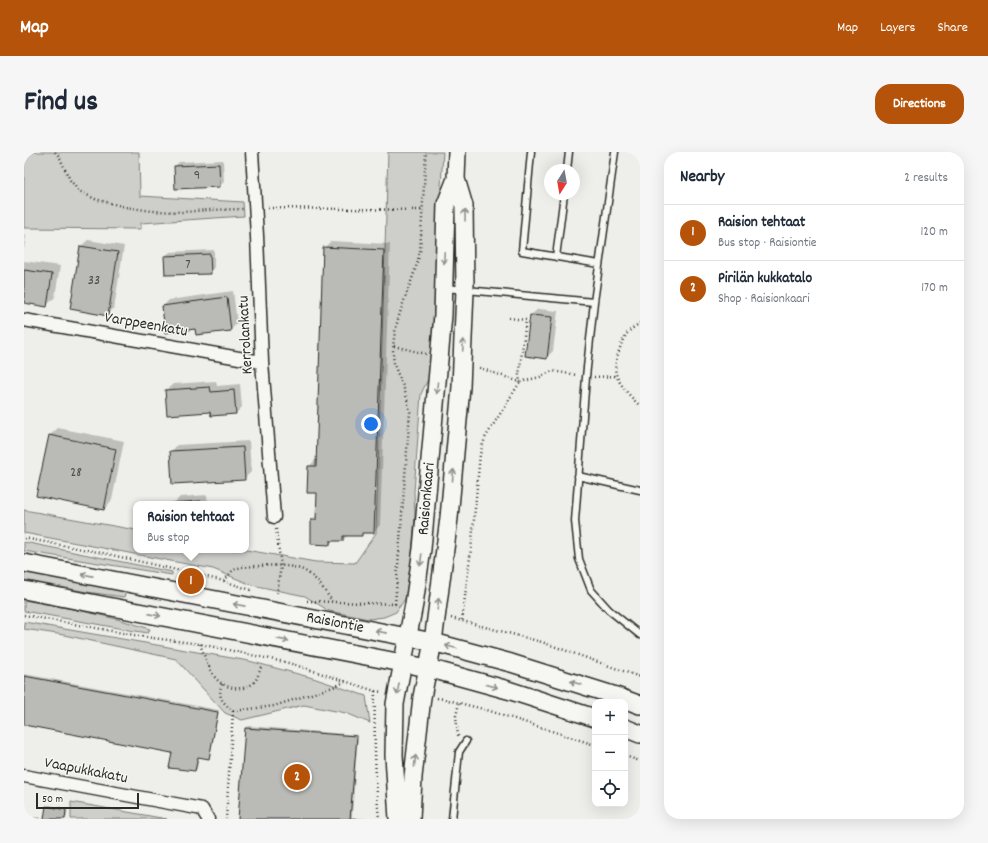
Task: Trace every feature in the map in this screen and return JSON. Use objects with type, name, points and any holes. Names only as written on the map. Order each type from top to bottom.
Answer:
[{"type":"main road","name":"Raisionkaari","points":[[411,819],[413,777],[422,697],[433,642],[449,518],[461,387],[465,290],[464,206],[456,179],[457,152]]},
{"type":"main road","name":"Raisionkaari","points":[[398,819],[394,755],[395,704],[422,556],[444,315],[443,288],[446,204],[456,179]]},
{"type":"main road","name":"Raisiontie","points":[[24,563],[433,642],[511,663],[640,705]]},
{"type":"main road","name":"Raisiontie","points":[[24,590],[428,668],[508,690],[592,717]]},
{"type":"main road","points":[[628,729],[640,734]]},
{"type":"street","name":"Kerrolankatu","points":[[252,152],[251,208],[274,517]]},
{"type":"street","name":"Varppeenkatu","points":[[24,320],[262,362]]},
{"type":"street","name":"Vaapukkakatu","points":[[24,776],[202,809],[208,819]]},
{"type":"lane","points":[[531,152],[522,251],[599,264]]},
{"type":"lane","points":[[568,164],[570,152]]},
{"type":"lane","points":[[615,152],[594,302],[586,377],[575,520],[579,559],[591,590],[609,610],[640,635]]},
{"type":"lane","points":[[556,257],[563,200]]},
{"type":"lane","points":[[443,288],[594,302]]},
{"type":"lane","points":[[578,476],[640,490]]},
{"type":"lane","points":[[452,819],[460,752],[466,741]]},
{"type":"path","points":[[55,152],[59,156],[70,180],[79,191],[96,199],[125,207],[152,211],[184,212],[251,208],[422,210]]},
{"type":"path","points":[[395,604],[410,412],[405,393],[394,364],[393,346],[395,330],[418,264],[426,152]]},
{"type":"path","points":[[462,620],[472,541],[480,454],[485,438],[520,382],[519,375],[526,320],[509,318]]},
{"type":"path","points":[[640,323],[626,334],[620,347],[616,373],[625,389],[640,406]]},
{"type":"path","points":[[393,346],[430,355]]},
{"type":"path","points":[[471,365],[488,369],[520,382],[552,371],[562,373]]},
{"type":"path","points":[[274,517],[281,566],[277,592]]},
{"type":"path","points":[[24,538],[103,553],[224,581],[256,592]]},
{"type":"path","points":[[224,581],[233,570],[241,567],[294,567],[308,574],[318,582],[333,602]]},
{"type":"path","points":[[191,581],[193,574]]},
{"type":"path","points":[[306,601],[395,604],[413,611]]},
{"type":"path","points":[[24,615],[146,637],[200,644],[289,662],[375,691],[397,694]]},
{"type":"path","points":[[437,615],[462,620],[542,642],[640,677]]},
{"type":"path","points":[[176,641],[177,635]]},
{"type":"path","points":[[200,644],[214,677],[222,684],[237,689],[247,687],[256,679],[262,665]]},
{"type":"path","points":[[222,684],[220,691],[223,702],[234,711],[274,706],[336,686],[346,681]]},
{"type":"path","points":[[375,691],[379,819]]},
{"type":"path","points":[[422,697],[444,699],[487,710],[592,744]]},
{"type":"path","points":[[459,703],[456,716],[460,752]]},
{"type":"path","points":[[226,819],[234,711]]},
{"type":"path","points":[[628,757],[640,761]]},
{"type":"shaded area","points":[[24,152],[139,152],[140,196],[243,202],[244,216],[141,223],[141,229],[24,228]]},
{"type":"shaded area","points":[[388,152],[443,152],[430,375],[421,394],[414,492],[415,515],[411,566],[405,599],[396,612],[384,617],[369,619],[329,611],[305,596],[252,585],[213,569],[24,533],[24,510],[133,529],[133,553],[249,553],[249,551],[316,562],[355,563],[376,533]]},
{"type":"shaded area","points":[[24,542],[172,572],[172,575],[24,551]]},
{"type":"shaded area","points":[[24,572],[126,591],[124,597],[87,592],[24,580]]},
{"type":"shaded area","points":[[24,600],[103,616],[150,629],[148,633],[24,611]]},
{"type":"shaded area","points":[[24,622],[249,661],[313,678],[366,696],[370,723],[346,713],[304,705],[242,720],[225,713],[176,659],[64,635],[24,629]]},
{"type":"shaded area","points":[[71,802],[167,819],[71,819]]},
{"type":"building","points":[[219,164],[220,187],[175,189],[174,166]]},
{"type":"building","points":[[80,246],[118,252],[108,316],[70,309]]},
{"type":"building","points":[[323,247],[384,250],[374,533],[362,533],[362,536],[343,536],[343,541],[330,541],[330,545],[311,544],[311,520],[316,520],[317,493],[307,493],[308,466],[316,466]]},
{"type":"building","points":[[210,254],[211,274],[165,275],[164,256]]},
{"type":"building","points":[[24,270],[52,274],[47,307],[24,303]]},
{"type":"building","points":[[227,297],[231,331],[196,335],[195,329],[165,333],[162,306]]},
{"type":"building","points":[[530,315],[552,317],[547,359],[525,356]]},
{"type":"building","points":[[210,387],[211,392],[234,390],[236,414],[211,416],[210,412],[167,415],[165,390]]},
{"type":"building","points":[[49,435],[116,449],[104,510],[36,496]]},
{"type":"building","points":[[243,447],[245,480],[172,484],[170,451]]},
{"type":"building","points":[[24,676],[218,712],[209,759],[198,757],[195,771],[169,768],[172,753],[24,725]]},
{"type":"building","points":[[245,728],[357,736],[350,819],[238,819]]},
{"type":"building","points":[[46,806],[66,810],[65,819],[44,819]]},
{"type":"place","name":"Raision tehtaat","points":[[191,581]]},
{"type":"place","name":"Pirilän kukkatalo","points":[[297,777]]}]
